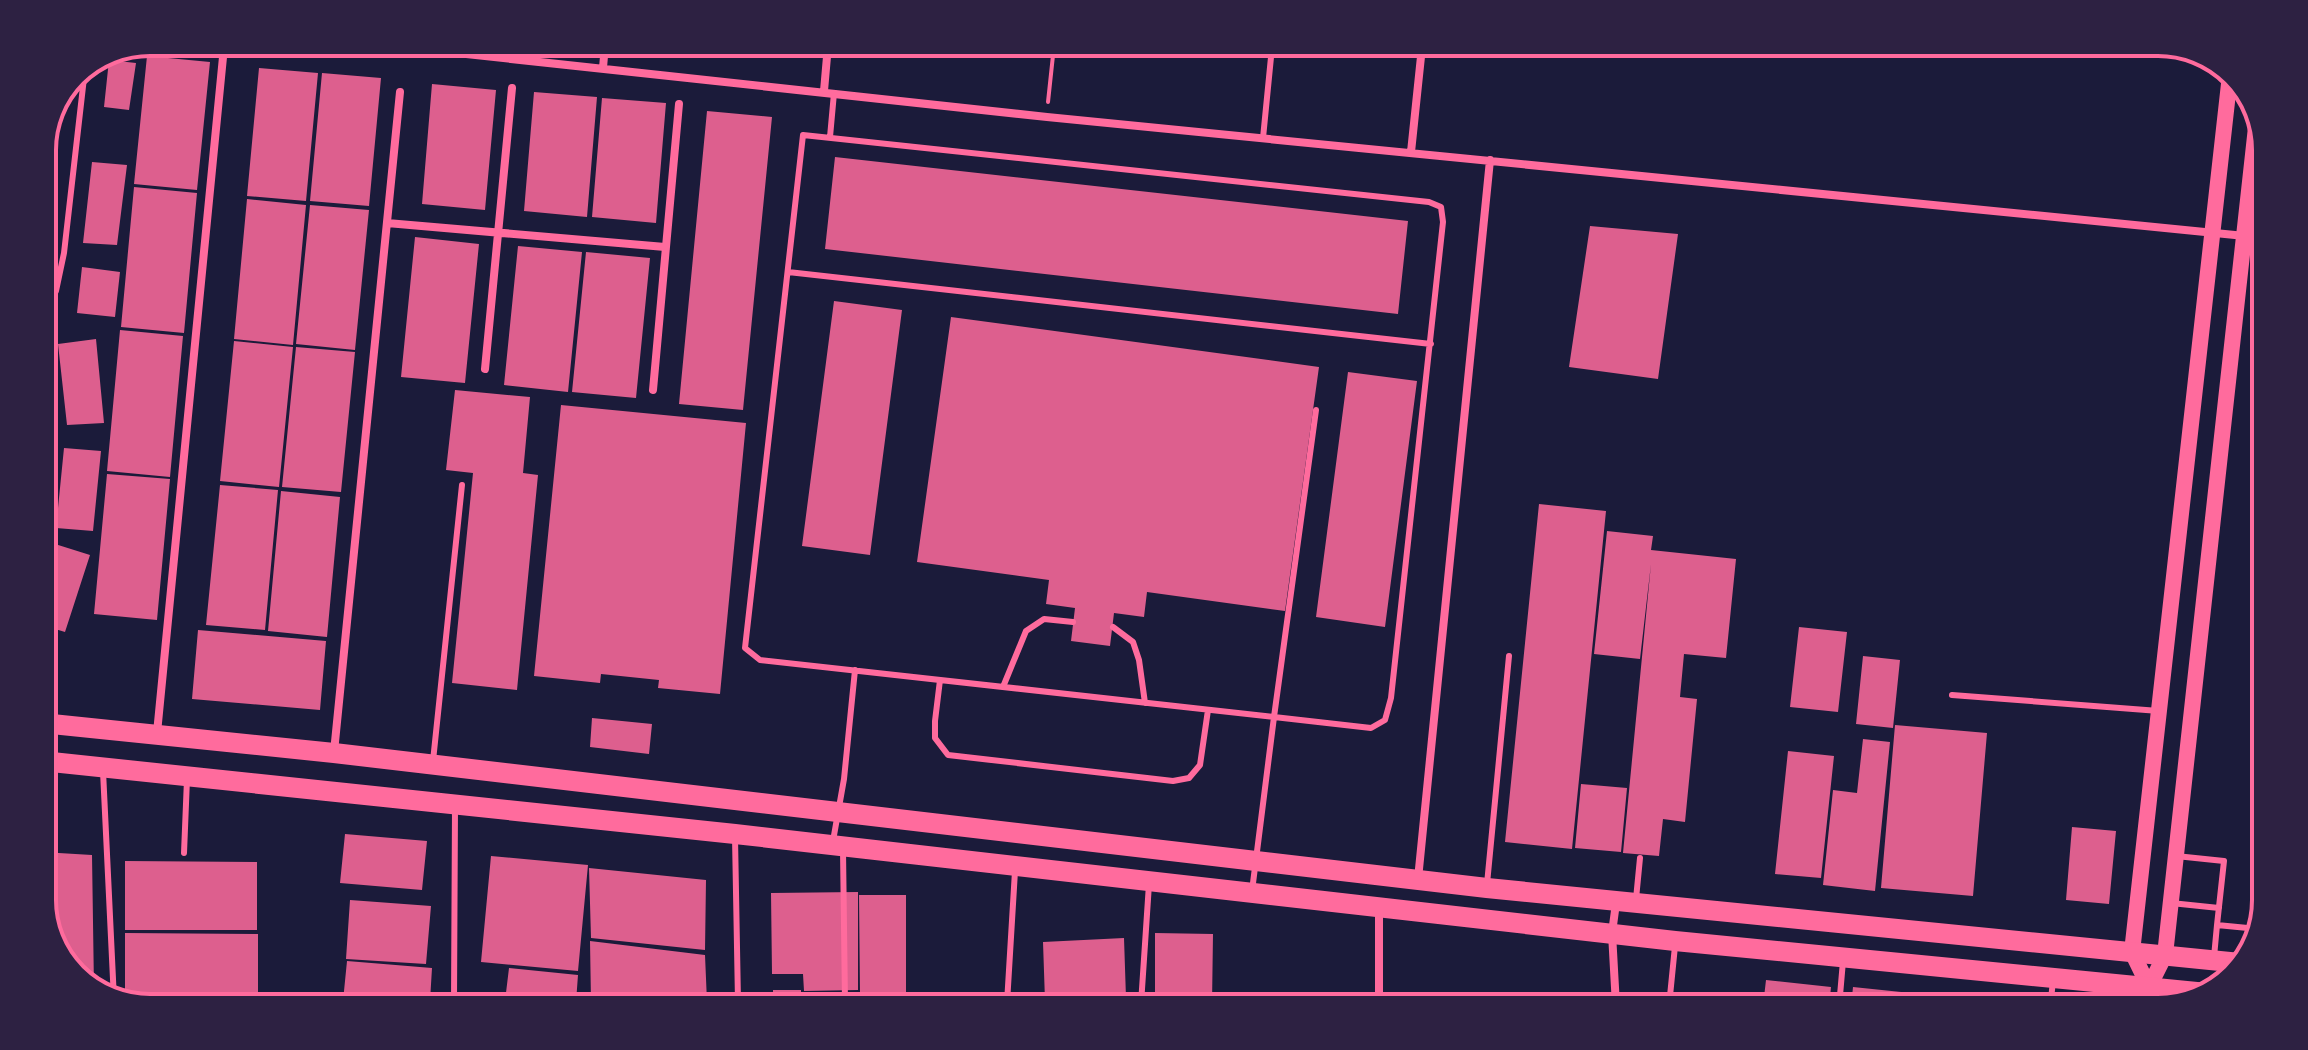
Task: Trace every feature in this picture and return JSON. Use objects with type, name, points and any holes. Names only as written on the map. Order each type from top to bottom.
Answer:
[{"type":"main road","points":[[2149,987],[2132,952],[2229,87]]},
{"type":"main road","points":[[2148,994],[2165,955],[2244,236],[2252,194]]},
{"type":"main road","points":[[56,724],[334,753],[1487,888],[2229,962]]},
{"type":"main road","points":[[56,762],[735,834],[1675,941],[2183,991]]},
{"type":"street","points":[[490,56],[1047,117],[2252,237]]},
{"type":"street","points":[[603,68],[604,56]]},
{"type":"street","points":[[824,91],[827,56]]},
{"type":"street","points":[[1411,152],[1421,56]]},
{"type":"street","points":[[157,734],[223,57]]},
{"type":"street","points":[[485,369],[512,88]]},
{"type":"street","points":[[334,753],[400,92]]},
{"type":"street","points":[[653,390],[679,104]]},
{"type":"street","points":[[1418,880],[1490,160]]},
{"type":"street","points":[[387,223],[665,247]]},
{"type":"street","points":[[1615,994],[1612,933],[1626,901]]},
{"type":"street","points":[[1379,909],[1379,994]]},
{"type":"lane","points":[[1263,138],[1271,56]]},
{"type":"lane","points":[[56,291],[64,253],[83,84]]},
{"type":"lane","points":[[830,137],[834,92]]},
{"type":"lane","points":[[803,135],[1429,202],[1441,207],[1443,222],[1431,344],[1391,698],[1385,720],[1371,728],[760,660],[745,648],[788,272],[803,135]]},
{"type":"lane","points":[[788,272],[1431,344]]},
{"type":"lane","points":[[1251,894],[1316,410]]},
{"type":"lane","points":[[432,765],[462,485]]},
{"type":"lane","points":[[1003,687],[1026,631],[1044,619],[1073,622]]},
{"type":"lane","points":[[1113,627],[1133,642],[1139,660],[1145,703]]},
{"type":"lane","points":[[1487,888],[1509,656]]},
{"type":"lane","points":[[845,994],[838,812],[855,670]]},
{"type":"lane","points":[[940,680],[935,738],[948,755],[1173,781],[1189,778],[1200,765],[1208,710]]},
{"type":"lane","points":[[1952,695],[2159,711]]},
{"type":"lane","points":[[103,767],[113,987]]},
{"type":"lane","points":[[184,853],[187,776]]},
{"type":"lane","points":[[454,994],[455,804]]},
{"type":"lane","points":[[735,834],[738,994]]},
{"type":"lane","points":[[2176,856],[2224,861],[2213,961]]},
{"type":"lane","points":[[1626,901],[1640,858]]},
{"type":"lane","points":[[1008,994],[1015,866]]},
{"type":"lane","points":[[1142,994],[1149,882]]},
{"type":"lane","points":[[2171,903],[2219,908]]},
{"type":"lane","points":[[2217,925],[2247,928]]},
{"type":"lane","points":[[1670,994],[1675,941]]},
{"type":"lane","points":[[1840,994],[1844,957]]},
{"type":"lane","points":[[2051,994],[2053,977]]},
{"type":"path","points":[[1047,117],[1053,56]]},
{"type":"building","points":[[147,56],[210,62],[197,190],[134,184]]},
{"type":"building","points":[[120,61],[136,63],[129,110],[104,107],[108,67]]},
{"type":"building","points":[[259,68],[318,73],[306,201],[247,196]]},
{"type":"building","points":[[322,73],[381,78],[369,206],[310,201]]},
{"type":"building","points":[[432,84],[496,90],[485,210],[422,204]]},
{"type":"building","points":[[534,92],[597,97],[587,217],[524,211]]},
{"type":"building","points":[[602,98],[666,103],[656,223],[592,217]]},
{"type":"building","points":[[707,111],[772,117],[743,410],[679,404]]},
{"type":"building","points":[[835,157],[1408,221],[1398,314],[825,249]]},
{"type":"building","points":[[92,162],[127,165],[117,245],[83,243]]},
{"type":"building","points":[[134,187],[197,193],[184,333],[121,327]]},
{"type":"building","points":[[247,199],[306,205],[293,345],[234,339]]},
{"type":"building","points":[[310,205],[369,210],[355,350],[296,344]]},
{"type":"building","points":[[1590,226],[1678,234],[1658,379],[1569,367]]},
{"type":"building","points":[[415,237],[479,244],[465,383],[401,377]]},
{"type":"building","points":[[518,246],[582,252],[568,392],[504,385]]},
{"type":"building","points":[[586,252],[650,258],[636,398],[572,392]]},
{"type":"building","points":[[82,267],[120,272],[115,317],[77,313]]},
{"type":"building","points":[[834,301],[902,310],[870,555],[802,546]]},
{"type":"building","points":[[951,317],[1319,367],[1285,611],[1147,592],[1144,617],[1114,613],[1110,646],[1071,641],[1075,608],[1046,604],[1049,580],[917,562]]},
{"type":"building","points":[[120,330],[183,336],[170,477],[107,471]]},
{"type":"building","points":[[96,339],[104,423],[67,425],[58,344]]},
{"type":"building","points":[[234,341],[293,347],[279,487],[220,481]]},
{"type":"building","points":[[296,347],[355,352],[341,492],[282,487]]},
{"type":"building","points":[[1348,372],[1417,381],[1385,627],[1316,617]]},
{"type":"building","points":[[455,390],[530,397],[523,473],[538,475],[517,690],[452,683],[473,473],[446,470]]},
{"type":"building","points":[[561,405],[746,423],[720,694],[658,688],[659,680],[601,674],[600,683],[534,676]]},
{"type":"building","points":[[64,448],[101,451],[93,531],[56,528]]},
{"type":"building","points":[[107,474],[170,479],[157,620],[94,614]]},
{"type":"building","points":[[220,485],[278,490],[265,630],[206,625]]},
{"type":"building","points":[[281,491],[340,497],[327,637],[268,631]]},
{"type":"building","points":[[1539,504],[1606,511],[1572,849],[1505,842]]},
{"type":"building","points":[[1607,531],[1653,536],[1651,550],[1736,559],[1726,658],[1684,654],[1680,697],[1697,699],[1685,822],[1663,819],[1659,856],[1623,853],[1651,564],[1640,659],[1594,654]]},
{"type":"building","points":[[56,544],[90,555],[65,632],[56,629]]},
{"type":"building","points":[[1799,627],[1847,632],[1838,712],[1790,707]]},
{"type":"building","points":[[198,630],[326,641],[320,710],[192,699]]},
{"type":"building","points":[[1863,656],[1900,660],[1893,728],[1856,724]]},
{"type":"building","points":[[592,718],[652,724],[649,754],[590,747]]},
{"type":"building","points":[[1895,725],[1987,733],[1973,896],[1881,888]]},
{"type":"building","points":[[1863,739],[1890,742],[1875,891],[1823,885],[1833,790],[1857,793]]},
{"type":"building","points":[[1788,751],[1834,756],[1821,878],[1775,874]]},
{"type":"building","points":[[1581,784],[1627,788],[1621,852],[1575,848]]},
{"type":"building","points":[[2072,827],[2116,831],[2109,904],[2066,900]]},
{"type":"building","points":[[345,834],[427,841],[422,890],[340,883]]},
{"type":"building","points":[[56,853],[92,855],[94,975],[83,967],[66,942],[56,906]]},
{"type":"building","points":[[491,856],[588,865],[578,971],[481,962]]},
{"type":"building","points":[[125,861],[257,862],[257,930],[125,930]]},
{"type":"building","points":[[589,868],[706,880],[705,950],[591,938]]},
{"type":"building","points":[[858,892],[858,990],[804,991],[803,974],[772,974],[771,893]]},
{"type":"building","points":[[859,895],[906,895],[906,992],[860,993]]},
{"type":"building","points":[[350,900],[431,906],[426,964],[346,959]]},
{"type":"building","points":[[125,933],[258,934],[258,994],[150,994],[125,990]]},
{"type":"building","points":[[1155,933],[1213,934],[1212,994],[1155,994]]},
{"type":"building","points":[[1124,938],[1126,994],[1045,994],[1043,942]]},
{"type":"building","points":[[590,941],[705,955],[707,994],[591,994]]},
{"type":"building","points":[[347,961],[432,968],[430,994],[344,994]]},
{"type":"building","points":[[509,968],[578,975],[577,994],[506,994]]},
{"type":"building","points":[[1766,980],[1831,987],[1830,994],[1764,994]]},
{"type":"building","points":[[1853,987],[1920,994],[1852,994]]},
{"type":"building","points":[[773,990],[801,990],[801,994],[773,994]]}]
